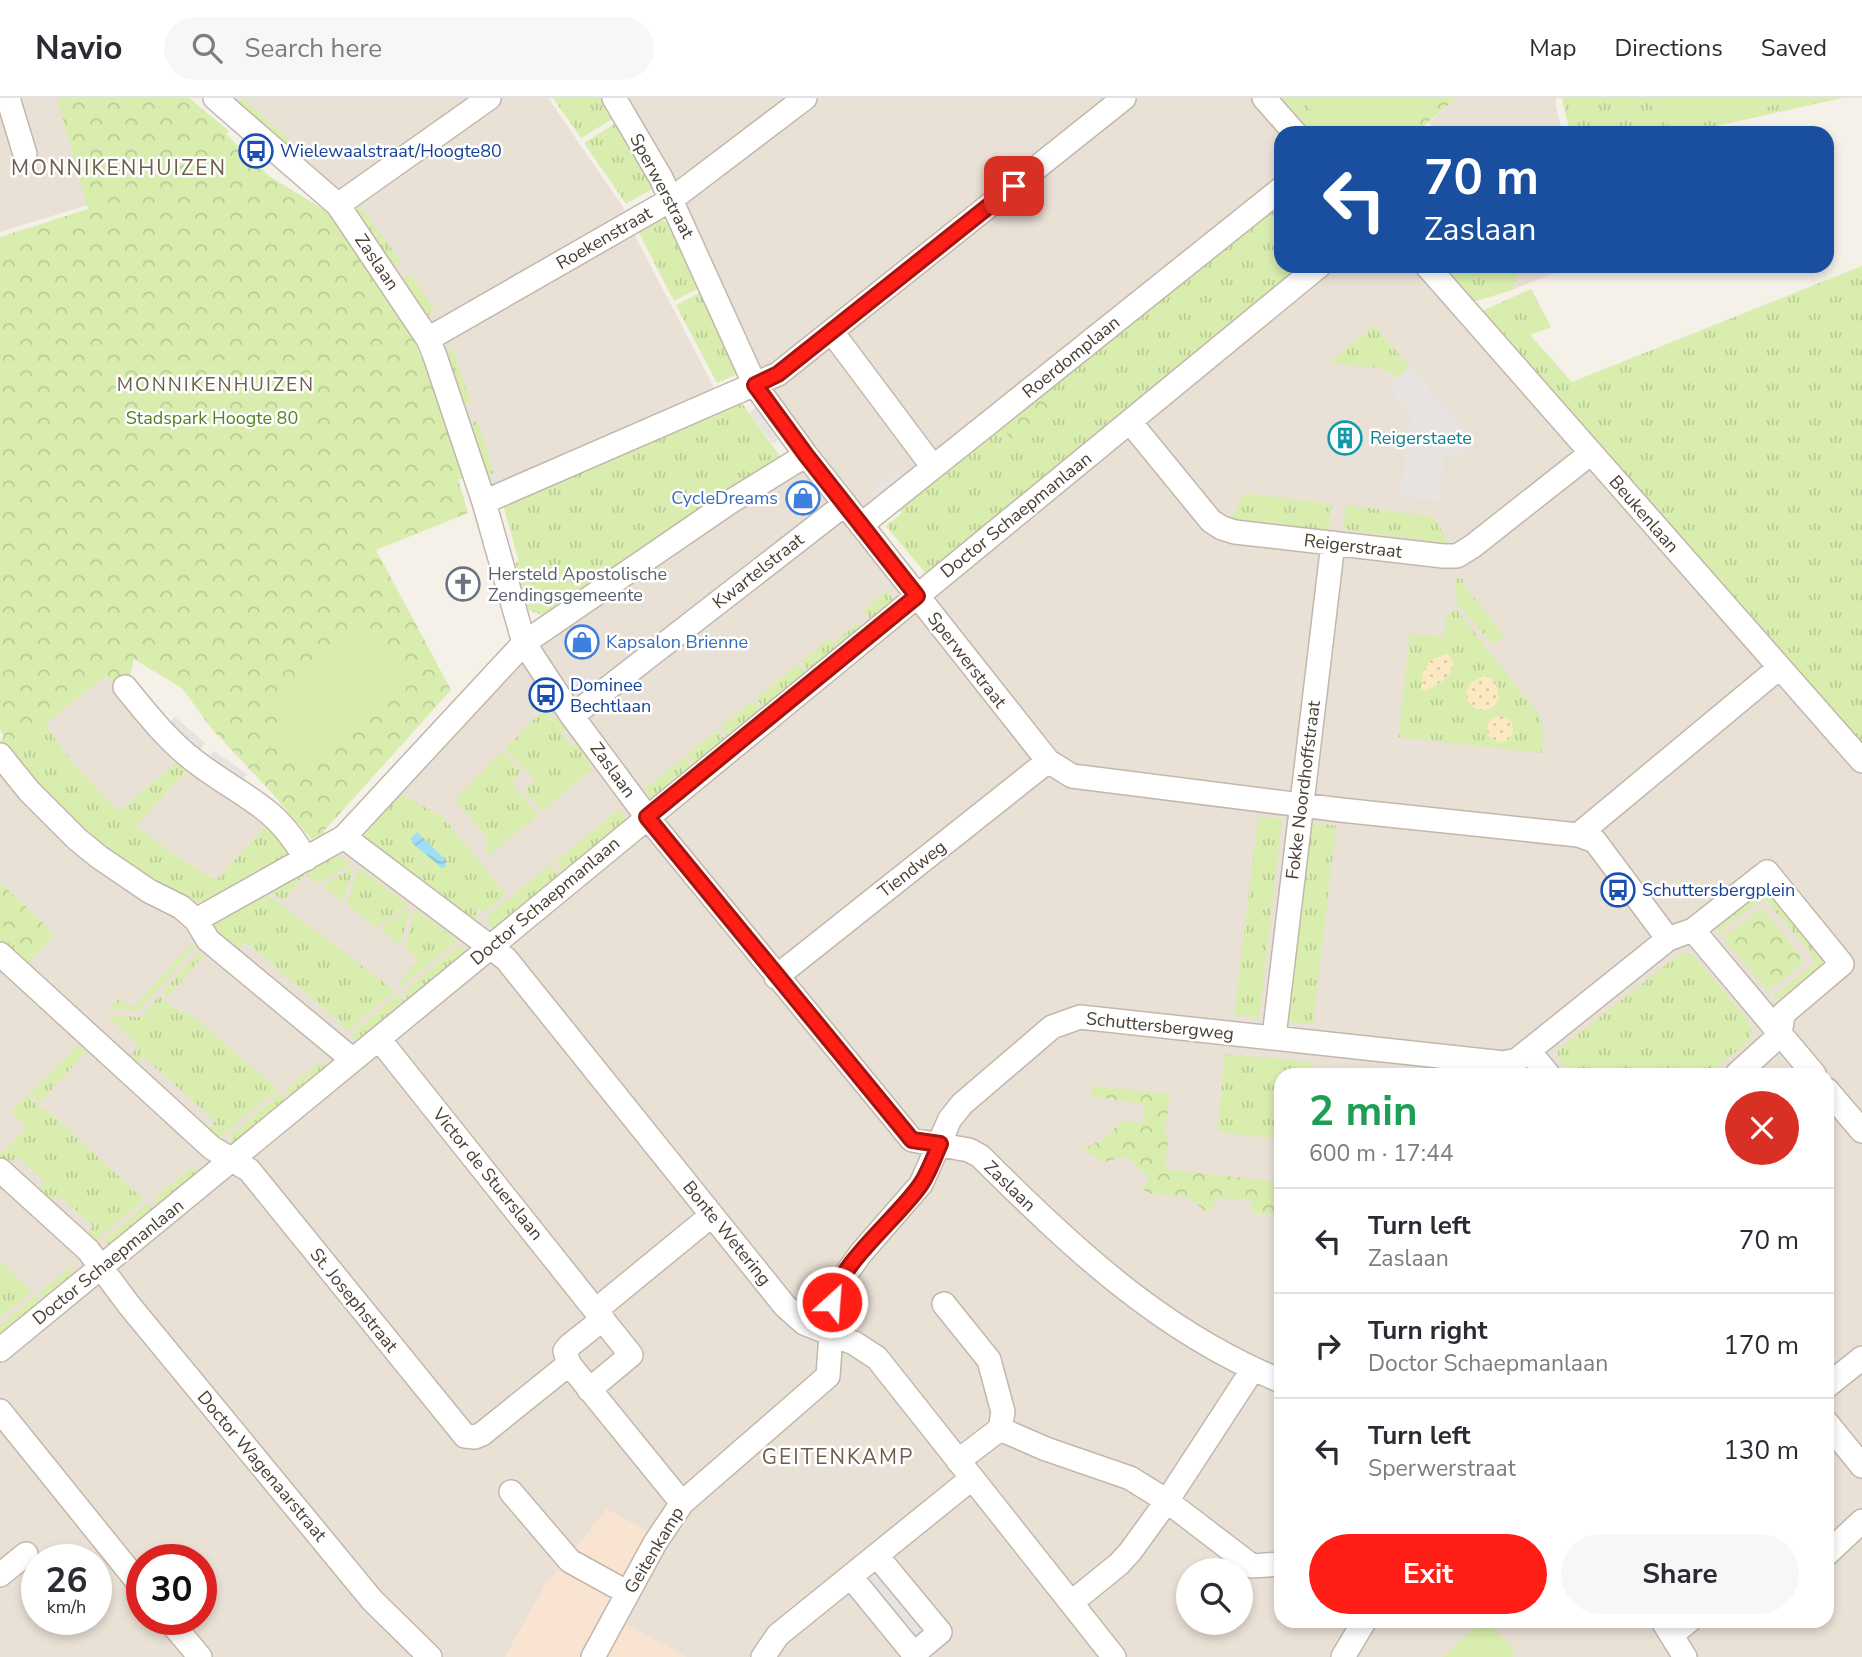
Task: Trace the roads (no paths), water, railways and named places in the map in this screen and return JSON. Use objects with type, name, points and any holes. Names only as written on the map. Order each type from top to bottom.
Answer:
[{"type":"street","points":[[8,98],[25,154]]},
{"type":"street","name":"Zaslaan","points":[[215,98],[338,205],[428,339],[484,502],[524,643],[572,716],[647,817],[776,977],[912,1140],[969,1150],[980,1157],[1110,1278],[1193,1336],[1274,1378]]},
{"type":"street","points":[[338,205],[489,98]]},
{"type":"street","name":"Sperwerstraat","points":[[614,98],[672,199],[755,385],[806,455],[1048,761],[1072,776],[1301,805],[1578,835],[1595,841],[1668,939]]},
{"type":"street","name":"Roekenstraat","points":[[428,339],[672,199],[805,98]]},
{"type":"street","points":[[484,502],[778,374],[1124,98]]},
{"type":"street","points":[[1264,98],[1289,126]]},
{"type":"street","name":"Roerdomplaan","points":[[861,525],[1274,195]]},
{"type":"street","name":"Doctor Schaepmanlaan","points":[[0,1350],[1311,273]]},
{"type":"street","name":"Beukenlaan","points":[[1433,273],[1862,761]]},
{"type":"street","points":[[831,332],[933,467]]},
{"type":"street","name":"Reigerstraat","points":[[1130,422],[1211,521],[1222,528],[1235,532],[1443,556],[1457,555],[1473,546],[1591,453]]},
{"type":"street","points":[[196,920],[344,837],[524,643],[730,502],[806,455]]},
{"type":"street","name":"Kwartelstraat","points":[[572,716],[845,504]]},
{"type":"street","name":"Fokke Noordhoffstraat","points":[[1274,1037],[1333,544]]},
{"type":"street","points":[[1578,835],[1779,668]]},
{"type":"street","points":[[125,687],[160,730],[194,761],[269,813],[306,859]]},
{"type":"street","points":[[0,755],[29,791],[77,839],[124,874],[196,920],[208,940],[353,1060]]},
{"type":"street","name":"Tiendweg","points":[[776,977],[1048,761]]},
{"type":"street","name":"Bonte Wetering","points":[[344,837],[506,959],[785,1306],[804,1323],[853,1343],[877,1358],[1114,1657]]},
{"type":"street","points":[[1543,1068],[1529,1051],[1668,939],[1693,930],[1767,872],[1842,964],[1783,1014],[1780,1035],[1744,1068]]},
{"type":"street","points":[[1693,930],[1809,1068]]},
{"type":"street","name":"St. Josephstraat","points":[[0,954],[212,1147],[249,1170],[465,1436],[475,1437],[488,1429],[569,1364]]},
{"type":"street","name":"Schuttersbergweg","points":[[831,1334],[834,1291],[861,1253],[921,1184],[950,1119],[962,1104],[1052,1027],[1080,1017],[1504,1063],[1517,1060],[1529,1051]]},
{"type":"street","name":"Victor de Stuerslaan","points":[[379,1039],[631,1355],[589,1390]]},
{"type":"street","points":[[1834,1097],[1859,1121]]},
{"type":"street","name":"Doctor Wagenaarstraat","points":[[0,1170],[88,1250],[129,1305],[372,1600],[430,1657]]},
{"type":"street","points":[[682,1503],[589,1390],[569,1364],[565,1351],[600,1314],[712,1215]]},
{"type":"street","points":[[763,1657],[778,1635],[877,1556],[965,1470],[1000,1429],[1003,1412],[989,1360],[944,1304]]},
{"type":"street","name":"Geitenkamp","points":[[593,1657],[654,1543],[682,1503],[828,1376],[831,1334]]},
{"type":"street","points":[[1834,1380],[1862,1358]]},
{"type":"street","points":[[1071,1603],[1119,1564],[1167,1502],[1253,1369]]},
{"type":"street","points":[[0,1411],[126,1567]]},
{"type":"street","points":[[1000,1429],[1046,1449],[1130,1478],[1167,1502],[1252,1566],[1274,1564]]},
{"type":"street","points":[[1834,1432],[1862,1466]]},
{"type":"street","points":[[511,1492],[570,1561],[628,1593]]},
{"type":"street","points":[[1834,1547],[1862,1521]]},
{"type":"street","points":[[851,1577],[914,1654],[940,1632],[877,1556]]},
{"type":"street","points":[[0,1575],[21,1558]]},
{"type":"street","points":[[1343,1657],[1360,1628]]},
{"type":"street","points":[[1676,1628],[1685,1657]]},
{"type":"street","points":[[181,1635],[200,1657]]},
{"type":"water","points":[[417,832],[446,860],[445,867],[442,868],[412,843],[411,838]]},
{"type":"place","name":"Wielewaalstraat/Hoogte80","points":[[256,151]]},
{"type":"place","name":"Reigerstaete","points":[[1345,438]]},
{"type":"place","name":"CycleDreams","points":[[803,498]]},
{"type":"place","name":"Hersteld Apostolische Zendingsgemeente","points":[[463,584]]},
{"type":"place","name":"Kapsalon Brienne","points":[[582,642]]},
{"type":"place","name":"Dominee Bechtlaan","points":[[546,695]]},
{"type":"place","name":"Schuttersbergplein","points":[[1618,890]]},
{"type":"district","name":"MONNIKENHUIZEN","points":[[119,168]]},
{"type":"district","name":"MONNIKENHUIZEN","points":[[216,385]]},
{"type":"district","name":"GEITENKAMP","points":[[838,1457]]},
{"type":"park label","name":"Stadspark Hoogte 80","points":[[212,418]]}]
